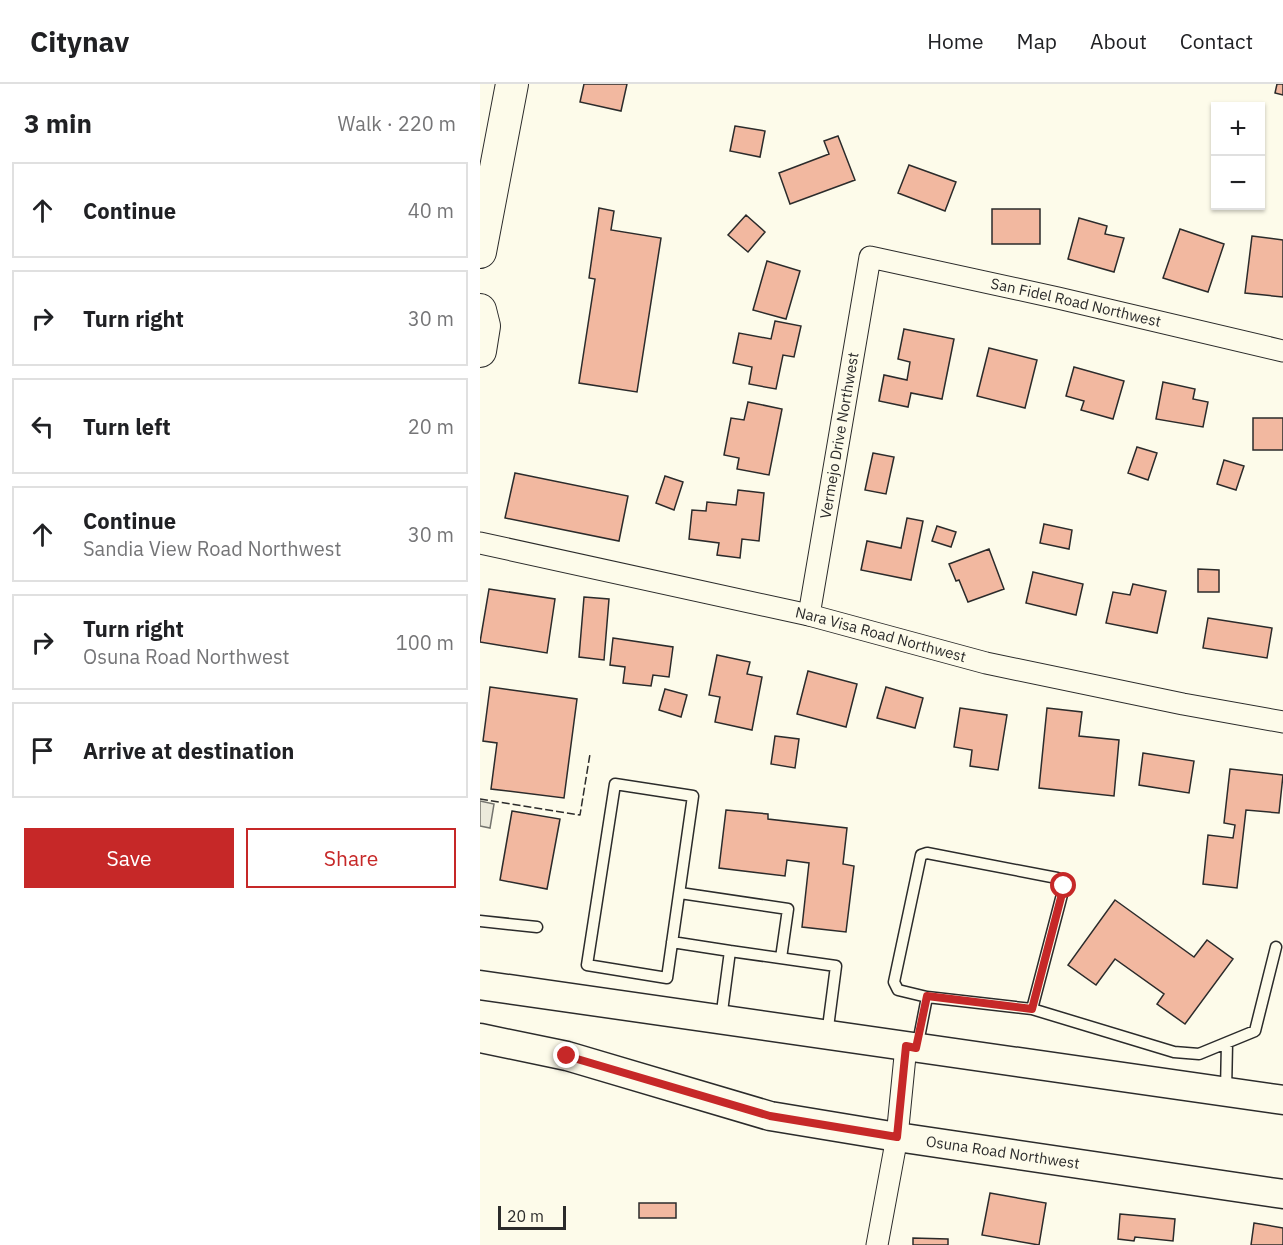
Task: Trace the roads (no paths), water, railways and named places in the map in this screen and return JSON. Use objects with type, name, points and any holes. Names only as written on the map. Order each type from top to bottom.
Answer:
[{"type":"main road","points":[[480,252],[512,84]]},
{"type":"main road","points":[[480,310],[484,326],[480,351]]},
{"type":"main road","points":[[480,985],[1283,1100]]},
{"type":"main road","name":"Osuna Road Northwest","points":[[480,1038],[567,1056],[770,1116],[1283,1194]]},
{"type":"street","name":"San Fidel Road Northwest","points":[[870,257],[1283,351]]},
{"type":"street","name":"Vermejo Drive Northwest","points":[[810,615],[870,257]]},
{"type":"street","name":"Nara Visa Road Northwest","points":[[480,543],[810,615],[986,663],[1183,704],[1283,722]]},
{"type":"street","points":[[877,1245],[911,1047]]},
{"type":"lane","points":[[615,784],[693,796],[680,892],[667,978],[586,965],[615,784]]},
{"type":"lane","points":[[1032,1009],[1064,886],[1057,878],[927,853],[921,855],[894,982],[898,990],[927,996],[1032,1009],[1174,1052],[1199,1054],[1254,1031],[1276,947]]},
{"type":"lane","points":[[680,892],[788,909],[781,958]]},
{"type":"lane","points":[[480,921],[537,927]]},
{"type":"lane","points":[[672,942],[836,966],[827,1035]]},
{"type":"lane","points":[[721,1020],[730,951]]},
{"type":"lane","points":[[911,1047],[927,996]]},
{"type":"lane","points":[[1226,1092],[1227,1043]]}]
